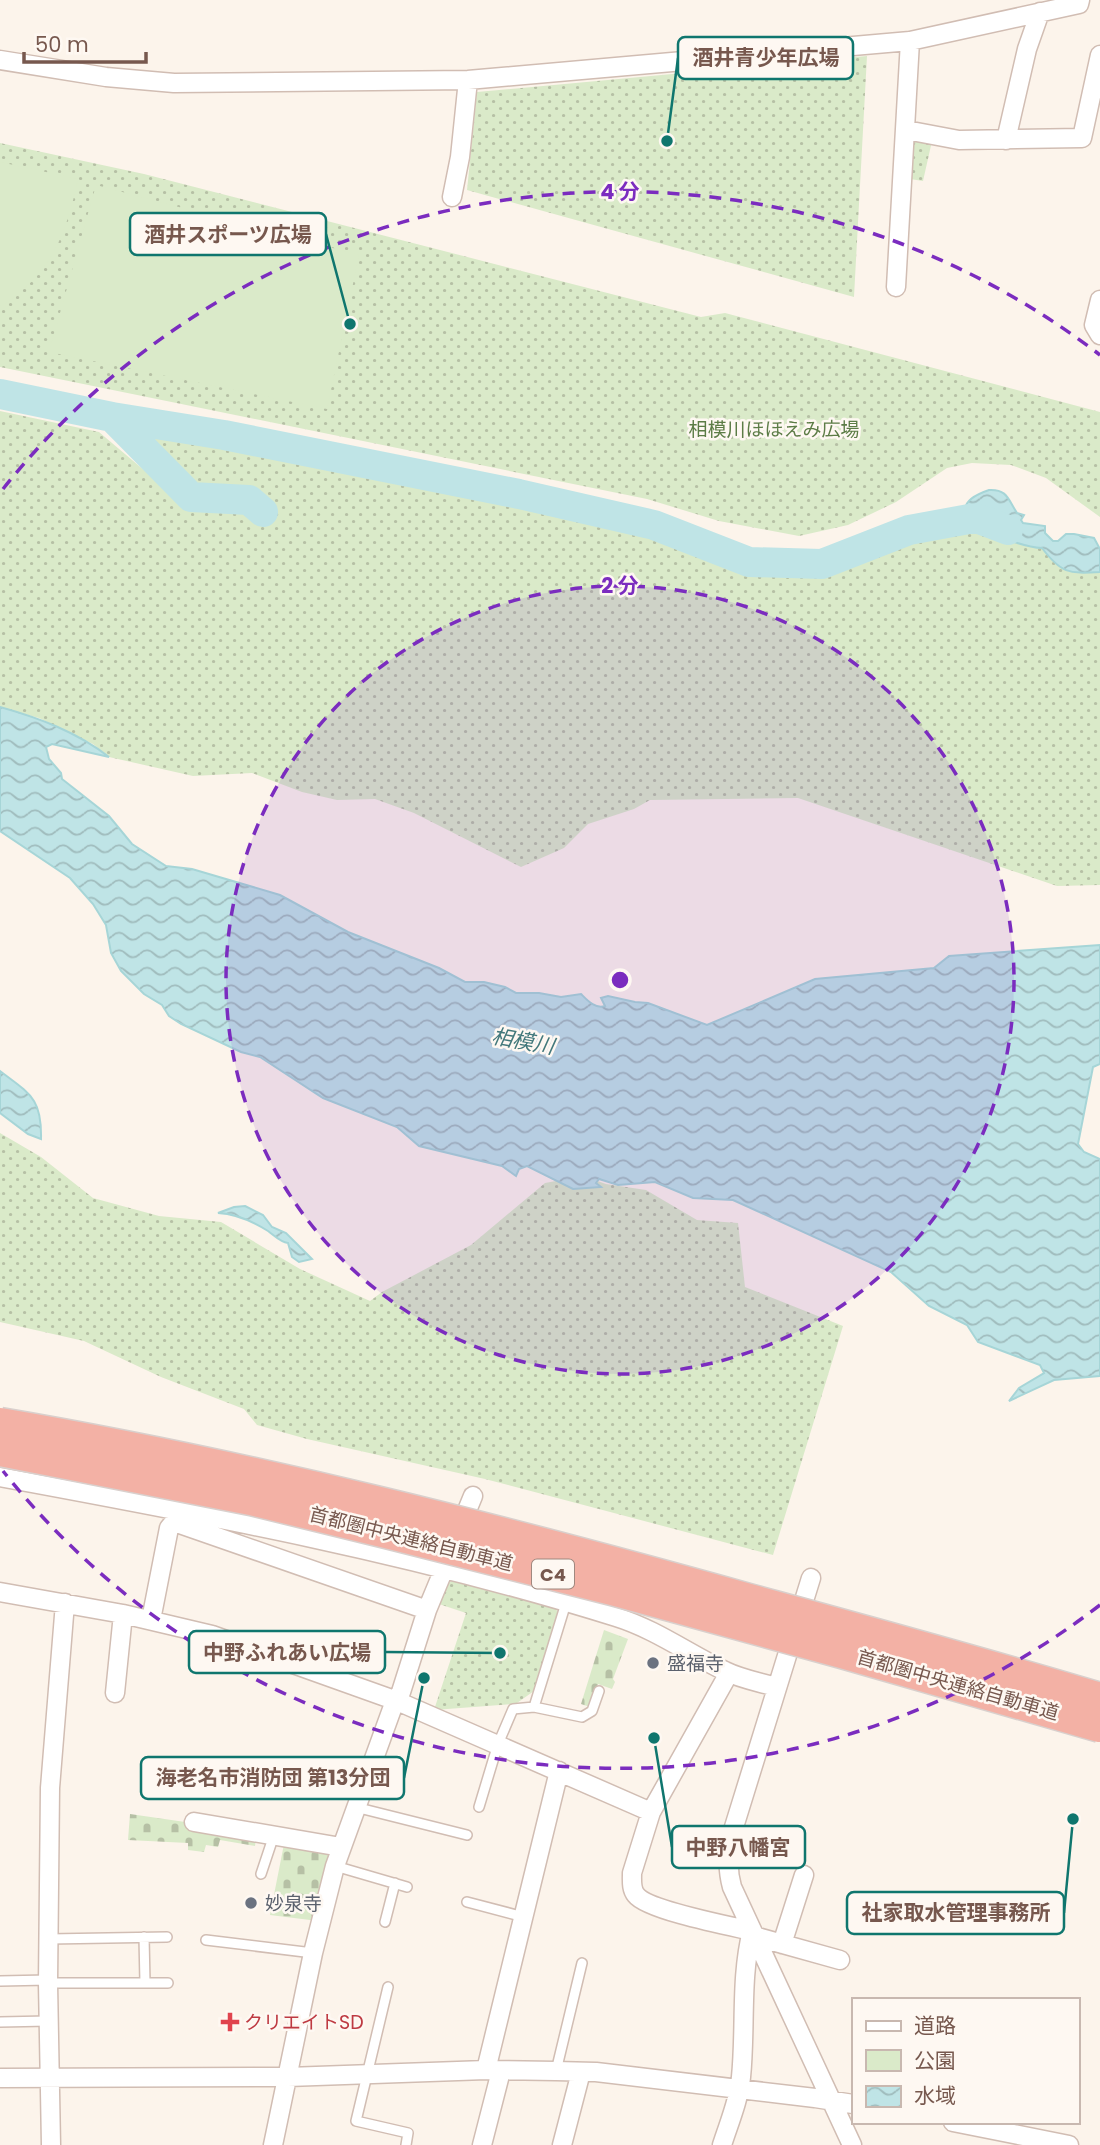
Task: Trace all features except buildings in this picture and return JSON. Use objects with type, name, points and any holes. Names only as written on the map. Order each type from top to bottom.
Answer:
[{"type":"highway","name":"首都圏中央連絡自動車道","points":[[0,1424],[109,1443],[393,1505],[622,1564],[1100,1699]]},
{"type":"highway","name":"首都圏中央連絡自動車道","points":[[0,1450],[251,1499],[412,1538],[817,1645],[1100,1726]]},
{"type":"street","points":[[0,60],[106,77],[174,83],[468,80],[910,41],[1079,4],[1080,0]]},
{"type":"street","points":[[1006,140],[1027,49],[1040,12]]},
{"type":"street","points":[[896,287],[910,41]]},
{"type":"street","points":[[906,130],[959,140],[1082,138],[1100,55]]},
{"type":"street","points":[[452,197],[460,157],[468,80]]},
{"type":"street","points":[[1100,300],[1094,325],[1100,335]]},
{"type":"street","points":[[0,1477],[175,1509],[444,1568],[621,1618],[693,1652],[729,1673],[776,1687]]},
{"type":"street","points":[[273,2145],[313,1953],[335,1866],[397,1701],[427,1610],[473,1496]]},
{"type":"street","points":[[151,1620],[169,1528],[174,1522],[427,1610]]},
{"type":"street","points":[[811,1578],[734,1827],[728,1860],[732,1887],[852,2145]]},
{"type":"street","points":[[0,1592],[123,1614],[212,1634],[397,1701],[651,1812]]},
{"type":"street","points":[[51,2145],[48,2021],[50,1788],[65,1603]]},
{"type":"street","points":[[115,1693],[123,1614]]},
{"type":"street","points":[[729,1673],[651,1812],[632,1873],[635,1894],[643,1902],[840,1960]]},
{"type":"street","points":[[482,2145],[493,2070],[524,1917],[559,1771]]},
{"type":"street","points":[[194,1822],[341,1847]]},
{"type":"street","points":[[782,1944],[804,1875]]},
{"type":"street","points":[[722,2145],[739,2090],[747,1952],[753,1934]]},
{"type":"street","points":[[0,2078],[288,2077],[493,2070],[556,2071],[852,2104]]},
{"type":"street","points":[[562,2145],[581,2072]]},
{"type":"street","points":[[961,2124],[1033,2141],[1069,2145]]},
{"type":"lane","points":[[534,1707],[566,1603]]},
{"type":"lane","points":[[479,1807],[498,1745],[513,1709],[534,1707],[582,1717],[592,1711],[599,1691]]},
{"type":"lane","points":[[355,1807],[467,1835]]},
{"type":"lane","points":[[261,1874],[274,1835]]},
{"type":"lane","points":[[335,1866],[407,1886]]},
{"type":"lane","points":[[384,1922],[395,1883]]},
{"type":"lane","points":[[467,1902],[524,1917]]},
{"type":"lane","points":[[145,1937],[145,1983]]},
{"type":"lane","points":[[48,1939],[167,1937]]},
{"type":"lane","points":[[206,1940],[313,1953]]},
{"type":"lane","points":[[556,2071],[582,1963]]},
{"type":"lane","points":[[0,1981],[168,1983]]},
{"type":"lane","points":[[388,1987],[356,2121],[408,2133],[406,2145]]},
{"type":"lane","points":[[0,2022],[48,2021]]},
{"type":"green space","points":[[867,56],[854,297],[467,190],[477,92]]},
{"type":"green space","points":[[917,138],[932,141],[923,181],[910,179],[912,143]]},
{"type":"green space","name":"相模川ほほえみ広場","points":[[0,143],[144,174],[701,317],[725,313],[1100,412],[1100,517],[1046,478],[1011,465],[972,463],[947,468],[896,502],[848,525],[799,536],[719,521],[647,499],[0,367]]},
{"type":"green space","points":[[0,162],[78,179],[66,225],[53,254],[34,279],[0,306]]},
{"type":"green space","points":[[96,185],[359,255],[327,409],[49,352]]},
{"type":"green space","points":[[0,411],[99,432],[184,504],[245,504],[262,512],[270,505],[221,490],[202,493],[191,490],[133,431],[154,427],[639,525],[675,533],[704,547],[737,557],[811,555],[834,550],[899,525],[913,540],[938,539],[973,523],[1015,543],[1042,548],[1054,561],[1067,569],[1100,572],[1100,885],[1057,886],[798,798],[650,800],[634,809],[588,824],[564,848],[521,867],[414,813],[375,799],[337,800],[302,792],[252,773],[193,776],[109,757],[93,744],[39,718],[0,707]]},
{"type":"green space","points":[[0,1133],[41,1157],[93,1198],[159,1216],[221,1222],[300,1269],[370,1301],[471,1245],[545,1183],[583,1176],[606,1184],[646,1190],[697,1220],[738,1223],[745,1287],[843,1326],[773,1555],[485,1479],[257,1425],[244,1409],[161,1377],[84,1341],[0,1322]]},
{"type":"green space","points":[[452,1581],[556,1609],[559,1615],[534,1691],[517,1703],[434,1710],[466,1613],[439,1604],[446,1585]]},
{"type":"green space","points":[[604,1630],[628,1639],[612,1689],[598,1684],[590,1707],[581,1704]]},
{"type":"green space","points":[[130,1814],[192,1823],[192,1831],[256,1839],[255,1846],[220,1840],[218,1847],[206,1845],[204,1852],[188,1850],[188,1843],[128,1840]]},
{"type":"green space","points":[[284,1844],[329,1854],[331,1858],[318,1921],[270,1915]]},
{"type":"water","points":[[989,490],[1003,493],[1017,513],[1024,515],[1021,520],[1023,523],[1045,526],[1045,533],[1053,541],[1058,541],[1066,534],[1094,538],[1100,549],[1100,572],[1080,573],[1066,570],[1055,563],[1042,548],[1013,542],[981,527],[969,518],[965,509],[971,499]]},
{"type":"water","name":"相模川","points":[[0,707],[57,727],[84,740],[109,757],[52,744],[46,747],[49,759],[61,773],[62,779],[109,816],[132,844],[166,866],[192,869],[280,895],[348,932],[439,968],[465,982],[484,982],[516,993],[561,997],[581,994],[598,1006],[605,1006],[601,998],[608,996],[648,1003],[707,1025],[815,979],[934,968],[949,956],[1100,945],[1100,1064],[1093,1067],[1078,1144],[1084,1152],[1100,1159],[1100,1376],[1054,1380],[1009,1401],[1019,1388],[1044,1373],[1040,1365],[978,1342],[967,1325],[929,1306],[891,1272],[733,1200],[693,1198],[655,1182],[618,1185],[599,1179],[596,1183],[601,1187],[573,1189],[527,1166],[519,1169],[516,1176],[502,1166],[419,1146],[397,1127],[323,1098],[260,1057],[241,1052],[181,1024],[121,971],[111,953],[106,925],[93,904],[70,878],[0,831]]},
{"type":"water","points":[[0,1071],[32,1098],[39,1114],[41,1139],[28,1134],[0,1113]]},
{"type":"water","points":[[245,1206],[263,1215],[272,1227],[286,1233],[312,1259],[299,1262],[292,1257],[288,1243],[250,1221],[218,1213]]},
{"type":"waterway","points":[[0,394],[112,417],[224,435],[519,494],[654,525],[749,562],[822,564],[909,530],[969,519],[979,519],[1008,530]]},
{"type":"waterway","points":[[112,417],[191,497],[249,500],[263,512]]},
{"type":"place","name":"酒井青少年広場","points":[[667,141]]},
{"type":"place","name":"酒井スポーツ広場","points":[[350,324]]},
{"type":"place","name":"中野ふれあい広場","points":[[500,1653]]},
{"type":"place","name":"盛福寺","points":[[653,1663]]},
{"type":"place","name":"海老名市消防団 第13分団","points":[[424,1678]]},
{"type":"place","name":"中野八幡宮","points":[[654,1738]]},
{"type":"place","name":"社家取水管理事務所","points":[[1073,1819]]},
{"type":"place","name":"妙泉寺","points":[[251,1903]]},
{"type":"place","name":"クリエイトSD","points":[[230,2022]]}]
